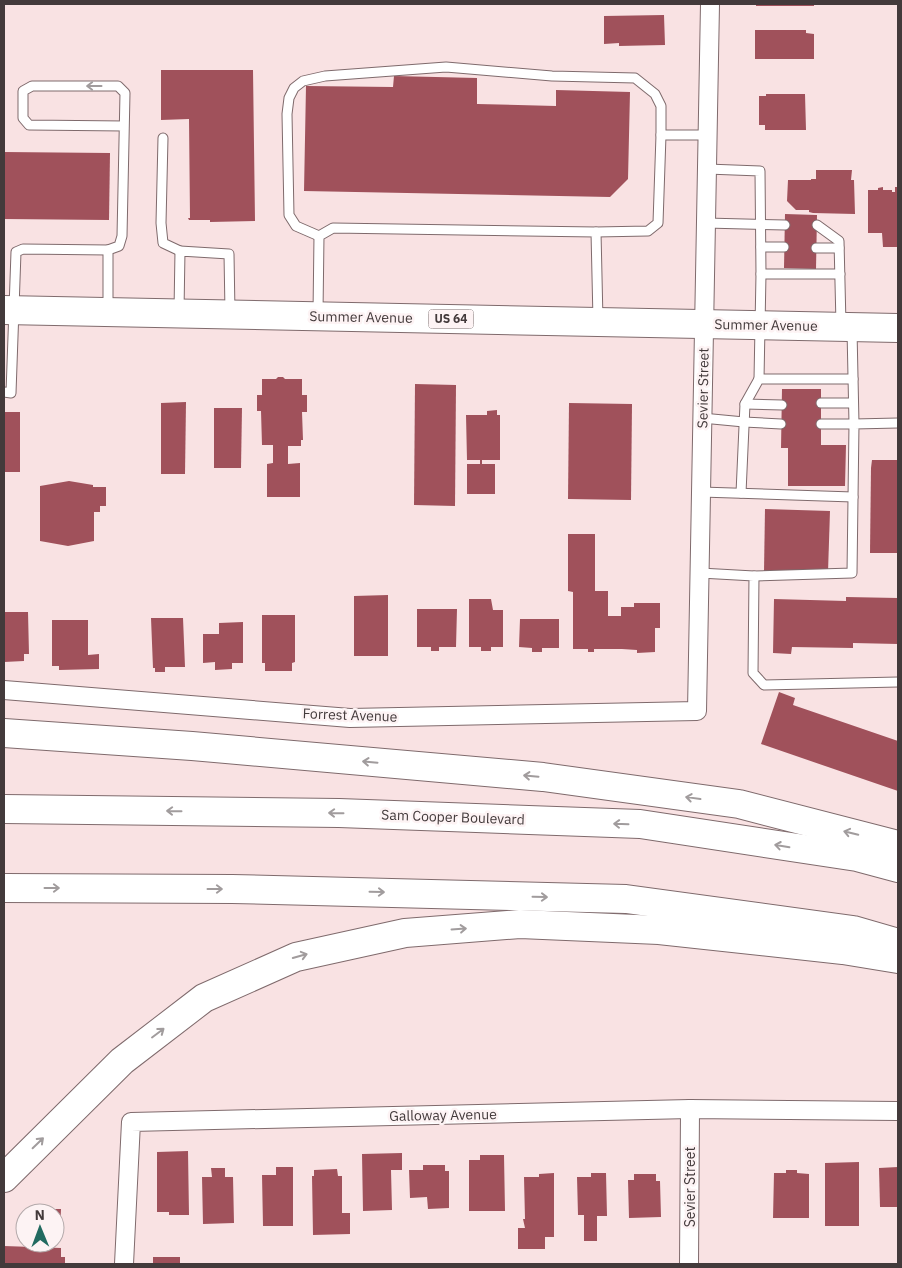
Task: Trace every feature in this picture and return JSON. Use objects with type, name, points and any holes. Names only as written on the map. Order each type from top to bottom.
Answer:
[{"type":"main road","name":"Summer Avenue","points":[[9,310],[898,328]]},
{"type":"main road","points":[[4,733],[192,746],[543,777],[739,804],[898,845]]},
{"type":"main road","name":"Sam Cooper Boulevard","points":[[4,809],[339,813],[640,824],[857,858],[898,868]]},
{"type":"main road","points":[[4,888],[232,889],[626,899],[853,930],[898,943]]},
{"type":"main road","points":[[4,1178],[122,1060],[204,998],[296,957],[405,933],[520,924],[659,930],[843,950],[898,958]]},
{"type":"street","name":"Sevier Street","points":[[697,712],[710,4]]},
{"type":"street","name":"Forrest Avenue","points":[[4,690],[350,718],[697,712]]},
{"type":"street","name":"Sevier Street","points":[[689,1264],[690,1109]]},
{"type":"street","name":"Galloway Avenue","points":[[124,1264],[131,1122],[690,1109],[898,1111]]},
{"type":"lane","points":[[446,67],[552,76],[635,78],[655,94],[661,106],[658,223],[648,231],[333,228],[319,236],[296,226],[289,215],[287,114],[289,98],[294,88],[303,81],[325,76],[446,67]]},
{"type":"lane","points":[[4,392],[11,393],[9,310],[16,252],[23,249],[108,250],[119,246],[122,236],[125,92],[118,86],[32,86],[23,91],[23,118],[29,125],[124,126]]},
{"type":"lane","points":[[661,135],[708,134]]},
{"type":"lane","points":[[163,138],[161,223],[163,243],[180,251],[229,254],[230,315]]},
{"type":"lane","points":[[707,169],[760,171],[762,274],[759,379],[745,404],[741,493]]},
{"type":"lane","points":[[706,223],[784,225]]},
{"type":"lane","points":[[700,573],[754,576],[852,573],[853,379],[840,274],[839,241],[817,225]]},
{"type":"lane","points":[[596,232],[598,322]]},
{"type":"lane","points":[[318,316],[319,236]]},
{"type":"lane","points":[[761,247],[784,248]]},
{"type":"lane","points":[[816,248],[839,248]]},
{"type":"lane","points":[[108,250],[108,312]]},
{"type":"lane","points":[[180,251],[180,314]]},
{"type":"lane","points":[[762,274],[840,274]]},
{"type":"lane","points":[[759,379],[853,379]]},
{"type":"lane","points":[[821,403],[854,403]]},
{"type":"lane","points":[[745,404],[782,405]]},
{"type":"lane","points":[[702,418],[781,424]]},
{"type":"lane","points":[[821,424],[898,423]]},
{"type":"lane","points":[[701,492],[853,498]]},
{"type":"lane","points":[[754,576],[753,672],[764,685],[898,682]]},
{"type":"building","points":[[756,4],[814,4],[814,6],[756,6]]},
{"type":"building","points":[[664,15],[665,45],[619,46],[619,43],[604,44],[604,16]]},
{"type":"building","points":[[755,30],[806,30],[806,33],[814,34],[814,59],[755,59]]},
{"type":"building","points":[[161,70],[253,70],[255,221],[210,222],[210,220],[189,220],[189,119],[161,120]]},
{"type":"building","points":[[394,76],[477,78],[477,104],[556,106],[556,90],[630,92],[628,179],[610,197],[304,191],[306,86],[393,87]]},
{"type":"building","points":[[766,94],[805,94],[806,130],[765,130],[765,125],[759,125],[759,96],[766,96]]},
{"type":"building","points":[[4,152],[110,153],[109,220],[4,219]]},
{"type":"building","points":[[816,170],[852,170],[851,180],[854,180],[855,214],[813,213],[809,212],[809,210],[796,210],[787,201],[788,180],[816,179]]},
{"type":"building","points":[[883,187],[883,190],[895,192],[895,187],[898,187],[898,247],[883,247],[882,233],[868,233],[868,190],[878,190],[878,188]]},
{"type":"building","points":[[785,214],[817,215],[816,269],[784,268]]},
{"type":"building","points":[[278,377],[302,379],[302,395],[307,395],[307,412],[302,412],[303,440],[301,440],[301,446],[288,446],[288,464],[300,463],[300,497],[267,497],[267,464],[273,463],[273,445],[262,445],[261,411],[257,411],[257,395],[262,395],[262,379],[276,379]]},
{"type":"building","points":[[415,384],[456,385],[455,506],[414,505]]},
{"type":"building","points":[[782,389],[821,389],[821,445],[846,445],[845,486],[788,486],[788,448],[781,448]]},
{"type":"building","points":[[186,402],[185,474],[161,474],[161,403]]},
{"type":"building","points":[[569,403],[632,404],[631,500],[568,499]]},
{"type":"building","points":[[214,408],[242,408],[241,468],[214,468]]},
{"type":"building","points":[[497,410],[497,415],[500,415],[500,460],[482,460],[482,464],[495,464],[495,494],[467,494],[467,464],[480,464],[480,460],[467,460],[466,415],[487,415],[487,411]]},
{"type":"building","points":[[4,412],[20,412],[20,472],[4,472]]},
{"type":"building","points":[[872,460],[898,460],[898,553],[870,553]]},
{"type":"building","points":[[69,481],[93,485],[93,487],[106,487],[106,506],[100,506],[100,512],[94,512],[94,541],[68,546],[40,541],[40,486]]},
{"type":"building","points":[[765,509],[830,511],[828,572],[764,571]]},
{"type":"building","points":[[568,534],[595,534],[595,591],[608,591],[608,616],[621,616],[621,607],[634,607],[634,603],[660,603],[660,628],[655,628],[655,652],[637,653],[637,650],[594,649],[594,652],[588,652],[588,649],[573,649],[573,592],[568,591]]},
{"type":"building","points":[[388,595],[388,656],[354,656],[354,596]]},
{"type":"building","points":[[846,597],[898,598],[898,644],[853,643],[853,648],[792,647],[791,654],[773,653],[774,599],[846,601]]},
{"type":"building","points":[[469,599],[491,599],[493,610],[503,610],[503,647],[491,647],[491,651],[481,651],[481,647],[469,647]]},
{"type":"building","points":[[417,609],[457,609],[456,647],[439,647],[439,651],[431,651],[431,647],[417,647]]},
{"type":"building","points":[[4,612],[28,612],[29,654],[24,654],[24,661],[4,662]]},
{"type":"building","points":[[262,615],[295,615],[295,662],[292,663],[292,671],[265,671],[265,663],[262,663]]},
{"type":"building","points":[[151,618],[183,618],[185,667],[165,667],[165,672],[155,672],[155,668],[153,668]]},
{"type":"building","points":[[520,619],[559,619],[559,648],[542,648],[542,652],[532,652],[532,648],[519,647]]},
{"type":"building","points":[[52,620],[88,620],[88,655],[99,654],[99,669],[59,670],[59,666],[52,666]]},
{"type":"building","points":[[243,622],[243,663],[232,663],[232,669],[215,670],[215,662],[203,663],[203,634],[219,634],[219,623]]},
{"type":"building","points":[[779,692],[795,698],[793,705],[898,741],[898,791],[761,744]]},
{"type":"building","points":[[188,1151],[189,1215],[169,1215],[169,1212],[157,1212],[157,1152]]},
{"type":"building","points":[[402,1153],[402,1170],[391,1170],[392,1210],[363,1211],[362,1154]]},
{"type":"building","points":[[480,1155],[504,1155],[505,1211],[469,1211],[469,1160],[480,1160]]},
{"type":"building","points":[[859,1162],[859,1226],[825,1226],[825,1163]]},
{"type":"building","points":[[423,1165],[445,1165],[445,1171],[449,1171],[449,1208],[428,1209],[427,1197],[410,1198],[409,1170],[423,1170]]},
{"type":"building","points":[[276,1167],[293,1167],[293,1226],[263,1226],[262,1175],[276,1175]]},
{"type":"building","points":[[898,1167],[898,1207],[880,1207],[879,1168]]},
{"type":"building","points":[[211,1168],[225,1168],[225,1177],[233,1177],[234,1223],[203,1224],[202,1177],[212,1177]]},
{"type":"building","points":[[337,1169],[338,1176],[342,1176],[342,1213],[350,1213],[350,1234],[313,1235],[312,1176],[314,1176],[314,1170]]},
{"type":"building","points":[[786,1170],[797,1170],[797,1173],[809,1174],[809,1218],[773,1218],[774,1173],[786,1173]]},
{"type":"building","points":[[554,1173],[554,1237],[545,1237],[545,1249],[518,1249],[518,1228],[525,1228],[523,1219],[525,1219],[524,1177],[539,1177],[539,1174]]},
{"type":"building","points":[[591,1173],[606,1173],[607,1216],[597,1216],[597,1241],[584,1241],[584,1215],[578,1215],[577,1177],[591,1177]]},
{"type":"building","points":[[634,1174],[656,1174],[656,1181],[660,1181],[661,1217],[629,1218],[628,1180],[634,1180]]},
{"type":"building","points":[[4,1246],[15,1246],[15,1253],[61,1253],[61,1257],[65,1257],[65,1264],[4,1264]]},
{"type":"building","points":[[153,1257],[180,1257],[180,1264],[153,1264]]}]
